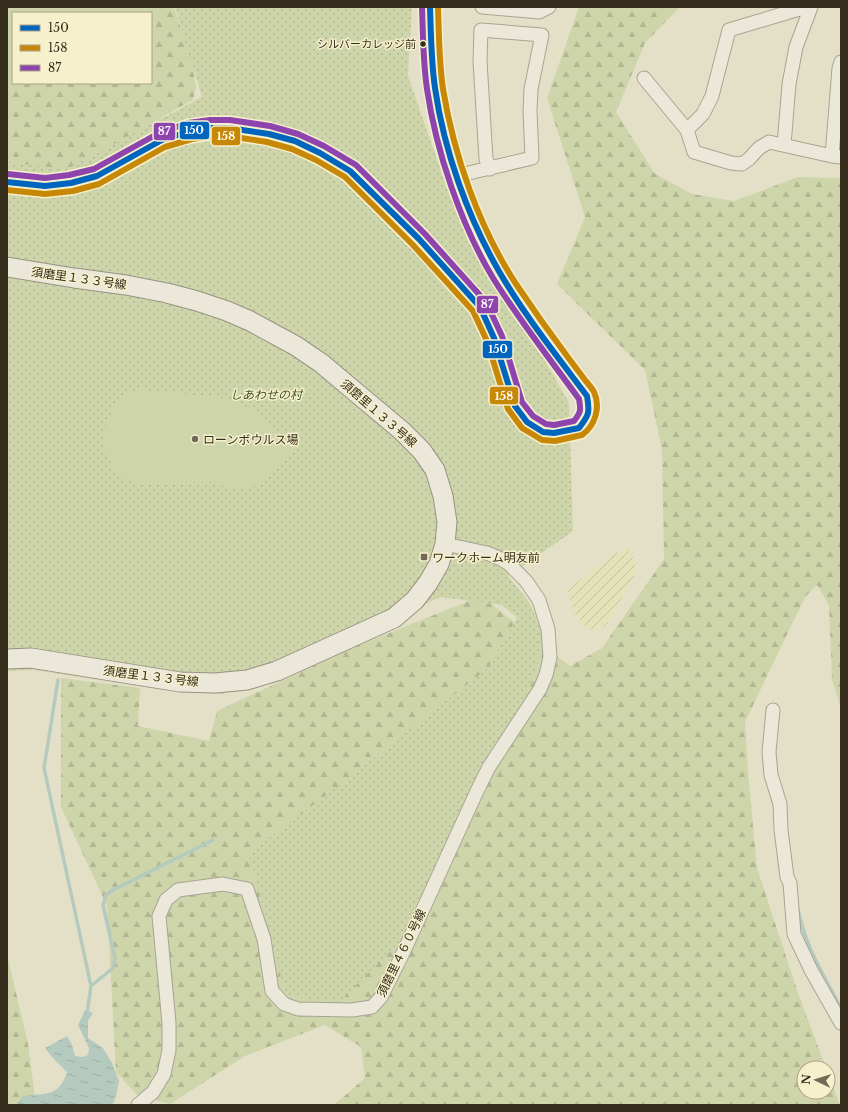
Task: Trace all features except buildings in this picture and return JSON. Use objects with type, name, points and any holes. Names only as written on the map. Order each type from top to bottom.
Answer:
[{"type":"street","points":[[420,239],[480,308],[494,338],[515,406],[527,422],[543,432],[554,433],[579,428],[588,416],[589,406],[587,396],[519,304],[480,235],[456,176],[438,107],[432,62],[430,7]]},
{"type":"street","points":[[482,7],[539,12],[549,7]]},
{"type":"street","points":[[687,130],[703,114],[712,96],[729,30],[806,7]]},
{"type":"street","points":[[784,145],[789,84],[796,47],[811,7]]},
{"type":"street","points":[[456,176],[490,169],[532,158],[530,111],[531,89],[542,35],[481,30],[480,68],[486,159],[490,169]]},
{"type":"street","points":[[644,78],[687,130],[694,152],[731,163],[742,164],[759,148],[769,142],[836,156],[839,68],[841,62]]},
{"type":"street","points":[[7,182],[45,186],[71,183],[97,176],[162,140],[190,131],[211,128],[228,128],[269,134],[295,141],[320,153],[350,170],[402,223]]},
{"type":"street","name":"須磨里１３３号線","points":[[7,267],[126,285],[167,293],[197,301],[227,311],[250,321],[296,346],[327,368],[402,431],[422,451],[435,470],[443,496],[447,522],[445,544],[439,564],[428,583],[415,600],[394,618],[277,671],[247,680],[215,683],[180,682],[31,658],[7,659]]},
{"type":"street","name":"須磨里４６０号線","points":[[138,1105],[153,1092],[164,1074],[169,1050],[169,1023],[159,916],[166,900],[178,890],[223,884],[247,889],[264,939],[272,990],[284,1004],[298,1009],[352,1010],[372,1007],[381,997],[403,953],[477,791],[489,767],[540,689],[546,675],[550,657],[548,628],[539,600],[526,581],[501,559],[486,553],[445,544]]},
{"type":"street","points":[[773,710],[769,752],[771,774],[780,804],[781,830],[787,877],[790,882],[794,934],[811,970],[841,1023]]},
{"type":"shaded area","points":[[625,547],[632,554],[637,571],[607,624],[596,631],[583,625],[574,613],[568,589]]},
{"type":"green space","points":[[7,7],[174,7],[192,61],[196,87],[193,100],[167,114],[97,160],[68,175],[7,174]]},
{"type":"green space","name":"しあわせの村","points":[[175,7],[412,7],[408,76],[447,188],[569,403],[573,531],[508,576],[531,605],[543,637],[531,685],[399,942],[339,1002],[286,996],[249,853],[341,784],[488,668],[517,618],[502,605],[440,597],[268,682],[221,694],[163,690],[34,670],[7,671],[7,162],[67,169],[202,97]]},
{"type":"green space","points":[[579,7],[680,7],[645,43],[616,112],[655,174],[692,194],[734,201],[798,177],[841,178],[841,708],[832,680],[829,605],[817,585],[805,597],[745,722],[757,868],[798,993],[823,1060],[796,1060],[796,1100],[836,1100],[836,1094],[840,1105],[334,1105],[365,1078],[361,1047],[325,1025],[245,1056],[170,1104],[138,1096],[116,1072],[107,906],[61,807],[61,678],[140,688],[138,726],[209,741],[217,711],[347,650],[481,596],[570,666],[602,648],[664,559],[662,450],[645,370],[557,284],[585,217],[547,98]]},
{"type":"green space","name":"ローンボウルス場","points":[[139,389],[230,399],[238,402],[252,410],[279,437],[291,441],[293,455],[285,459],[263,481],[250,488],[230,488],[211,482],[138,484],[121,476],[112,466],[106,453],[104,435],[107,421],[114,408],[124,396]]},
{"type":"green space","points":[[7,954],[28,1044],[36,1105],[7,1105]]},
{"type":"water","points":[[85,1010],[93,1013],[88,1021],[88,1038],[103,1048],[112,1063],[119,1081],[116,1097],[112,1105],[16,1105],[23,1096],[45,1094],[56,1090],[64,1080],[67,1072],[45,1048],[67,1036],[72,1045],[75,1056],[83,1057],[88,1055],[89,1048],[78,1025]]},
{"type":"waterway","points":[[58,680],[44,768],[91,986]]},
{"type":"waterway","points":[[87,1014],[91,986],[113,968],[115,958],[103,905],[106,895],[113,890],[213,840]]},
{"type":"waterway","points":[[798,909],[801,923],[810,948],[841,1008]]},
{"type":"tunnel","points":[[402,223],[419,239]]},
{"type":"transit line","name":"87","points":[[8,174],[45,178],[69,175],[94,169],[159,133],[188,123],[210,120],[230,120],[270,126],[298,134],[324,146],[356,165],[425,234],[486,302],[502,336],[522,402],[533,416],[546,424],[554,425],[574,421],[580,411],[579,399],[524,324],[493,278],[470,235],[451,187],[443,162],[431,113],[427,89],[422,7]]},
{"type":"transit line","name":"150","points":[[7,182],[45,186],[71,183],[97,176],[162,140],[190,131],[211,128],[229,128],[269,134],[295,141],[320,153],[350,171],[419,239],[480,307],[494,338],[515,406],[527,422],[543,432],[554,433],[579,428],[588,414],[587,396],[531,320],[500,273],[488,252],[459,184],[444,136],[435,88],[430,7]]},
{"type":"transit line","name":"158","points":[[7,190],[45,194],[73,191],[99,184],[165,147],[192,139],[212,136],[228,136],[267,142],[292,149],[316,160],[345,177],[413,245],[473,311],[487,341],[508,409],[522,428],[542,440],[555,441],[582,435],[590,427],[596,416],[597,404],[594,392],[534,311],[503,262],[480,215],[461,165],[443,89],[438,7]]},
{"type":"place","name":"シルバーカレッジ前","points":[[423,44]]},
{"type":"place","name":"ローンボウルス場","points":[[195,439]]},
{"type":"place","name":"ワークホーム明友前","points":[[424,557]]}]
